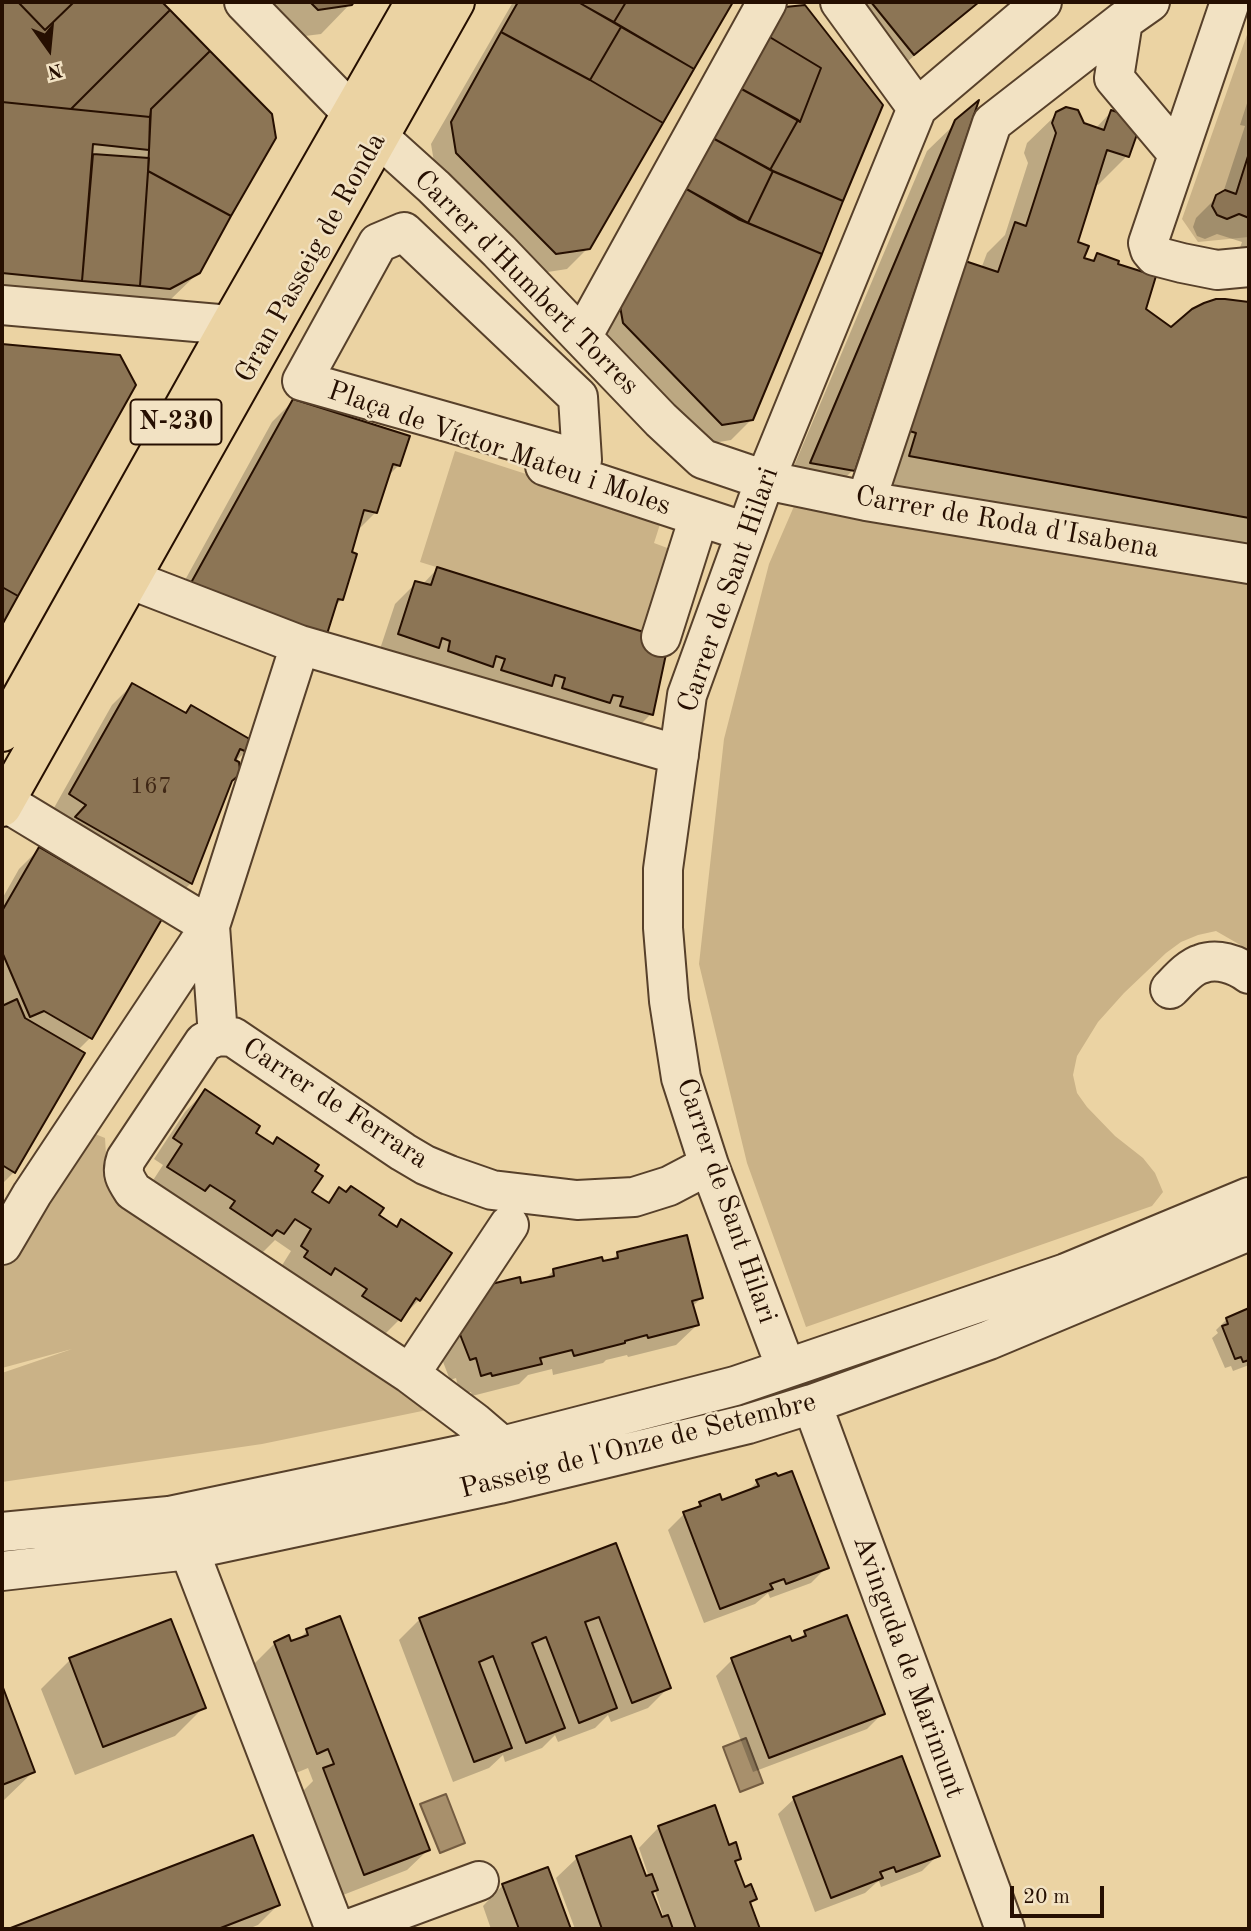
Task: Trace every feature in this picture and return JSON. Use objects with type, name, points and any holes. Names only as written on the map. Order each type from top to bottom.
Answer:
[{"type":"main road","name":"Gran Passeig de Ronda","points":[[3,804],[254,362],[365,125],[415,2]]},
{"type":"main road","name":"Gran Passeig de Ronda","points":[[2,732],[230,325],[365,125],[455,2]]},
{"type":"street","name":"Carrer d'Humbert Torres","points":[[244,2],[365,125],[435,187],[499,251],[668,427],[703,459],[765,480]]},
{"type":"street","points":[[582,337],[767,2]]},
{"type":"street","points":[[840,2],[917,108]]},
{"type":"street","name":"Carrer de Sant Hilari","points":[[786,1368],[709,1165],[681,1078],[669,1001],[663,928],[663,869],[687,695],[765,480],[917,108],[1042,2]]},
{"type":"street","points":[[1230,2],[1148,243],[1155,256],[1217,270],[1249,267]]},
{"type":"street","points":[[1136,12],[1114,78],[1178,155]]},
{"type":"street","points":[[866,500],[992,123],[1136,12]]},
{"type":"street","points":[[404,232],[578,397],[582,460],[342,392],[302,381],[378,243],[404,232]]},
{"type":"street","points":[[2,305],[230,325]]},
{"type":"street","name":"Plaça de Víctor Mateu i Moles","points":[[254,362],[395,424],[746,532]]},
{"type":"street","name":"Carrer de Roda d'Isabena","points":[[765,480],[866,500],[1249,564]]},
{"type":"street","points":[[661,637],[699,517]]},
{"type":"street","points":[[129,579],[300,645],[679,755]]},
{"type":"street","points":[[2,1245],[32,1194],[210,926],[300,645]]},
{"type":"street","points":[[3,804],[210,926]]},
{"type":"street","points":[[210,926],[211,1039]]},
{"type":"street","points":[[1170,989],[1199,964],[1220,961],[1243,969],[1249,974]]},
{"type":"street","name":"Carrer de Ferrara","points":[[211,1039],[233,1037],[425,1165],[492,1190],[577,1200],[634,1197],[669,1186],[709,1165]]},
{"type":"street","name":"Passeig de l'Onze de Setembre","points":[[211,1039],[126,1159],[123,1177],[133,1191],[410,1374],[502,1446]]},
{"type":"street","name":"Passeig de l'Onze de Setembre","points":[[2,1532],[169,1516],[502,1446],[735,1386],[1066,1273],[1249,1197]]},
{"type":"street","points":[[410,1374],[509,1224]]},
{"type":"street","name":"Passeig de l'Onze de Setembre","points":[[2,1571],[189,1550],[499,1484],[748,1424],[812,1404],[989,1340],[1249,1231]]},
{"type":"street","name":"Avinguda de Marimunt","points":[[812,1404],[1005,1929]]},
{"type":"street","points":[[189,1550],[335,1929]]},
{"type":"street","points":[[349,1929],[480,1881]]},
{"type":"shaded area","points":[[1249,29],[1249,237],[1198,242],[1182,219]]},
{"type":"shaded area","points":[[455,451],[662,518],[654,543],[678,552],[651,634],[420,562]]},
{"type":"shaded area","points":[[798,497],[1249,577],[1249,950],[1216,931],[1181,942],[1124,993],[1098,1022],[1077,1056],[1073,1075],[1077,1093],[1087,1107],[1115,1136],[1143,1158],[1155,1173],[1163,1192],[1152,1206],[806,1327],[747,1163],[699,964],[724,739],[769,564]]},
{"type":"shaded area","points":[[85,1130],[105,1138],[107,1172],[121,1206],[427,1410],[262,1444],[2,1482],[2,1373],[72,1349],[2,1368],[2,1268]]},
{"type":"shaded area","points":[[746,1738],[763,1783],[740,1792],[723,1747]]},
{"type":"shaded area","points":[[446,1794],[465,1843],[440,1853],[420,1804]]},
{"type":"building","points":[[2,2],[18,2],[45,30],[74,2],[162,2],[170,10],[71,109],[2,102]]},
{"type":"building","points":[[18,2],[74,2],[45,30]]},
{"type":"building","points":[[310,2],[354,2],[352,5],[318,10]]},
{"type":"building","points":[[518,2],[578,2],[621,27],[590,80],[501,32]]},
{"type":"building","points":[[578,2],[626,2],[614,22]]},
{"type":"building","points":[[626,2],[733,2],[694,69],[614,22]]},
{"type":"building","points":[[871,2],[979,2],[914,55]]},
{"type":"building","points":[[805,5],[883,105],[843,201],[770,170],[798,120],[800,122],[821,68],[768,36],[785,7]]},
{"type":"building","points":[[170,10],[210,51],[151,109],[150,117],[71,109]]},
{"type":"building","points":[[621,27],[694,69],[663,123],[590,80]]},
{"type":"building","points":[[501,32],[663,123],[590,249],[556,254],[456,153],[451,122]]},
{"type":"building","points":[[768,36],[821,68],[800,122],[738,87]]},
{"type":"building","points":[[210,51],[272,114],[276,138],[231,216],[148,171],[151,109]]},
{"type":"building","points":[[738,87],[798,120],[770,170],[709,136]]},
{"type":"building","points":[[979,100],[855,471],[810,463],[955,120]]},
{"type":"building","points":[[2,102],[150,117],[149,150],[93,144],[82,281],[2,273]]},
{"type":"building","points":[[1066,107],[1078,110],[1084,123],[1104,130],[1111,110],[1142,120],[1129,157],[1107,150],[1078,242],[1089,246],[1084,258],[1094,261],[1097,253],[1119,261],[1118,264],[1156,276],[1146,309],[1171,327],[1192,309],[1216,299],[1249,302],[1249,518],[909,456],[916,433],[903,429],[959,259],[998,272],[1015,222],[1026,226],[1056,133],[1052,123],[1056,112]]},
{"type":"building","points":[[709,136],[773,171],[748,223],[681,186]]},
{"type":"building","points":[[1249,153],[1249,218],[1239,214],[1227,219],[1217,215],[1212,206],[1216,195],[1225,190],[1236,194]]},
{"type":"building","points":[[93,154],[149,158],[140,286],[82,281]]},
{"type":"building","points":[[148,171],[231,216],[200,273],[170,289],[140,286]]},
{"type":"building","points":[[773,171],[843,201],[822,254],[748,223]]},
{"type":"building","points":[[681,186],[738,219],[822,254],[753,420],[722,425],[623,323],[618,295]]},
{"type":"building","points":[[2,344],[120,355],[136,385],[18,596],[2,587]]},
{"type":"building","points":[[293,399],[410,436],[400,466],[393,464],[377,513],[364,510],[352,552],[357,554],[343,600],[338,599],[327,634],[187,590]]},
{"type":"building","points":[[437,567],[669,640],[653,715],[620,706],[623,697],[613,695],[610,703],[562,688],[565,678],[555,675],[552,686],[501,670],[505,659],[496,656],[493,667],[448,651],[450,641],[442,638],[439,648],[398,634],[415,581],[431,585]]},
{"type":"building","points":[[2,587],[18,596],[2,625]]},
{"type":"building","points":[[132,683],[186,713],[191,705],[253,741],[247,752],[240,749],[235,760],[239,762],[238,776],[232,781],[192,884],[75,817],[86,805],[69,794]]},
{"type":"building","points":[[39,847],[162,919],[92,1039],[44,1011],[30,1017],[2,952],[2,911]]},
{"type":"building","points":[[17,999],[25,1018],[85,1053],[15,1173],[2,1165],[2,1006]]},
{"type":"building","points":[[205,1089],[260,1126],[256,1133],[273,1144],[277,1137],[319,1165],[315,1171],[323,1176],[312,1192],[329,1203],[339,1187],[346,1192],[351,1186],[384,1208],[379,1215],[397,1227],[401,1219],[452,1253],[420,1301],[416,1298],[401,1321],[362,1296],[367,1289],[335,1268],[331,1275],[304,1257],[308,1251],[301,1246],[311,1229],[295,1219],[284,1234],[277,1230],[272,1236],[230,1208],[235,1201],[210,1185],[205,1191],[167,1167],[182,1144],[173,1138]]},
{"type":"building","points":[[687,1235],[703,1298],[692,1301],[699,1325],[648,1338],[647,1335],[574,1356],[572,1350],[540,1358],[542,1364],[492,1376],[491,1373],[481,1376],[476,1358],[470,1360],[454,1319],[471,1289],[520,1277],[521,1283],[554,1276],[553,1269],[602,1257],[603,1261],[618,1258],[617,1252]]},
{"type":"building","points":[[1249,1308],[1249,1360],[1243,1362],[1241,1357],[1235,1359],[1222,1326],[1228,1324],[1226,1318]]},
{"type":"building","points":[[792,1471],[829,1568],[786,1584],[784,1579],[770,1584],[773,1589],[720,1609],[683,1512],[701,1506],[699,1502],[720,1494],[722,1500],[759,1486],[756,1480]]},
{"type":"building","points":[[616,1543],[671,1688],[632,1703],[599,1617],[585,1622],[617,1708],[579,1723],[546,1637],[532,1643],[565,1728],[526,1743],[493,1656],[479,1662],[512,1748],[474,1762],[419,1618]]},
{"type":"building","points":[[847,1615],[885,1714],[769,1758],[731,1658],[790,1636],[792,1641],[806,1636],[804,1631]]},
{"type":"building","points":[[340,1616],[430,1850],[364,1875],[323,1768],[334,1764],[328,1749],[317,1754],[274,1642],[289,1635],[291,1641],[308,1635],[306,1629]]},
{"type":"building","points":[[171,1619],[206,1708],[103,1747],[69,1658]]},
{"type":"building","points":[[2,1685],[35,1772],[2,1785]]},
{"type":"building","points":[[902,1756],[940,1856],[896,1872],[894,1867],[880,1872],[883,1878],[831,1898],[793,1797]]},
{"type":"building","points":[[715,1805],[729,1845],[736,1842],[741,1859],[735,1861],[745,1887],[751,1884],[757,1899],[750,1902],[760,1929],[696,1929],[658,1826]]},
{"type":"building","points":[[253,1835],[280,1905],[218,1929],[8,1929]]},
{"type":"building","points":[[631,1836],[646,1876],[652,1874],[658,1890],[652,1892],[662,1917],[668,1915],[673,1929],[602,1929],[576,1856]]},
{"type":"building","points":[[548,1867],[571,1929],[519,1929],[502,1884]]}]
